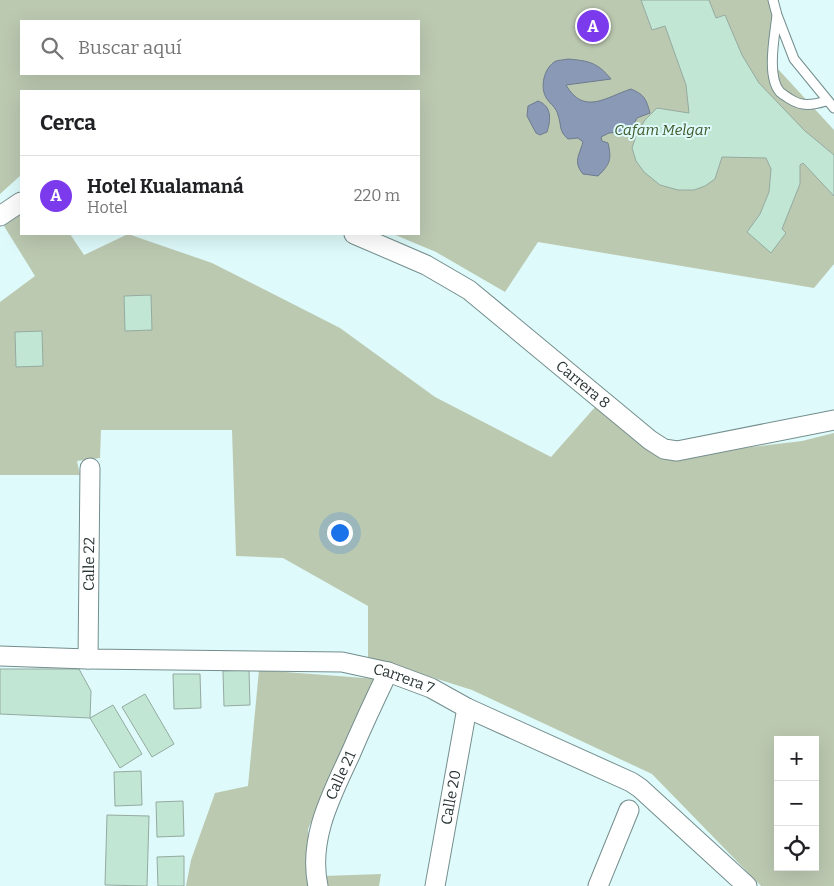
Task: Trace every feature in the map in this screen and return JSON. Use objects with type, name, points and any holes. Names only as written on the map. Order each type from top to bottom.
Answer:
[{"type":"street","points":[[0,216],[20,203]]},
{"type":"street","name":"Carrera 8","points":[[356,235],[426,264],[469,290],[650,440],[664,449],[677,451],[703,447],[834,420]]},
{"type":"street","name":"Calle 22","points":[[88,659],[90,468]]},
{"type":"street","name":"Carrera 7","points":[[0,656],[342,662],[388,672],[431,688],[467,708],[631,782],[640,788],[747,886]]},
{"type":"street","name":"Calle 21","points":[[318,886],[316,876],[316,845],[326,808],[388,672]]},
{"type":"street","name":"Calle 20","points":[[435,886],[467,708]]},
{"type":"street","points":[[598,886],[630,810]]},
{"type":"lane","points":[[773,0],[794,59],[826,101],[834,108]]},
{"type":"lane","points":[[777,15],[773,48],[773,76],[779,92],[796,103],[808,106],[826,101]]},
{"type":"green space","name":"Cafam Melgar","points":[[0,0],[779,0],[772,18],[778,69],[834,130],[834,264],[814,288],[538,242],[505,292],[436,252],[395,235],[420,235],[420,90],[20,90],[20,176],[0,194]]},
{"type":"green space","points":[[20,215],[20,235],[71,235],[84,255],[126,235],[131,235],[212,263],[340,328],[435,397],[551,457],[596,406],[665,457],[802,441],[834,433],[834,886],[761,886],[652,774],[472,690],[368,657],[368,606],[283,558],[236,556],[232,430],[101,430],[100,458],[77,461],[80,475],[0,475],[0,302],[35,276],[4,226]]},
{"type":"green space","points":[[259,670],[377,679],[308,829],[311,886],[186,886],[191,860],[215,793],[248,786]]},
{"type":"green space","points":[[381,874],[379,886],[326,886],[323,876]]},
{"type":"water","points":[[568,59],[592,63],[611,79],[566,85],[580,100],[596,102],[631,89],[644,98],[650,113],[637,118],[632,128],[621,132],[609,133],[601,137],[602,141],[608,143],[610,158],[598,176],[583,174],[580,170],[578,159],[583,142],[578,138],[568,139],[565,136],[561,130],[556,110],[547,99],[543,89],[544,78],[548,68],[556,61]]},
{"type":"water","points":[[538,101],[546,106],[550,118],[547,132],[540,135],[536,133],[527,116],[528,106]]},
{"type":"building","points":[[641,0],[709,0],[716,18],[725,15],[742,55],[759,83],[805,131],[834,155],[834,196],[803,163],[800,165],[800,184],[782,229],[786,233],[771,253],[747,232],[760,214],[769,192],[771,169],[766,158],[722,157],[715,179],[705,186],[694,190],[678,190],[660,185],[644,172],[636,161],[632,148],[637,133],[645,120],[657,108],[689,113],[686,85],[665,26],[652,30]]},
{"type":"building","points":[[151,295],[152,330],[125,331],[124,296]]},
{"type":"building","points":[[42,331],[43,366],[16,367],[15,332]]},
{"type":"building","points":[[0,669],[79,669],[91,691],[90,718],[0,714]]},
{"type":"building","points":[[249,670],[250,705],[224,706],[223,671]]},
{"type":"building","points":[[173,674],[200,674],[201,708],[174,709]]},
{"type":"building","points":[[145,694],[174,744],[152,757],[122,707]]},
{"type":"building","points":[[113,705],[142,754],[120,768],[90,718]]},
{"type":"building","points":[[141,771],[142,805],[115,806],[114,772]]},
{"type":"building","points":[[183,801],[184,836],[157,837],[156,802]]},
{"type":"building","points":[[107,815],[149,816],[147,886],[105,885]]},
{"type":"building","points":[[184,856],[184,886],[158,886],[157,857]]},
{"type":"place","name":"Hotel Kualamaná","points":[[593,26]]}]
